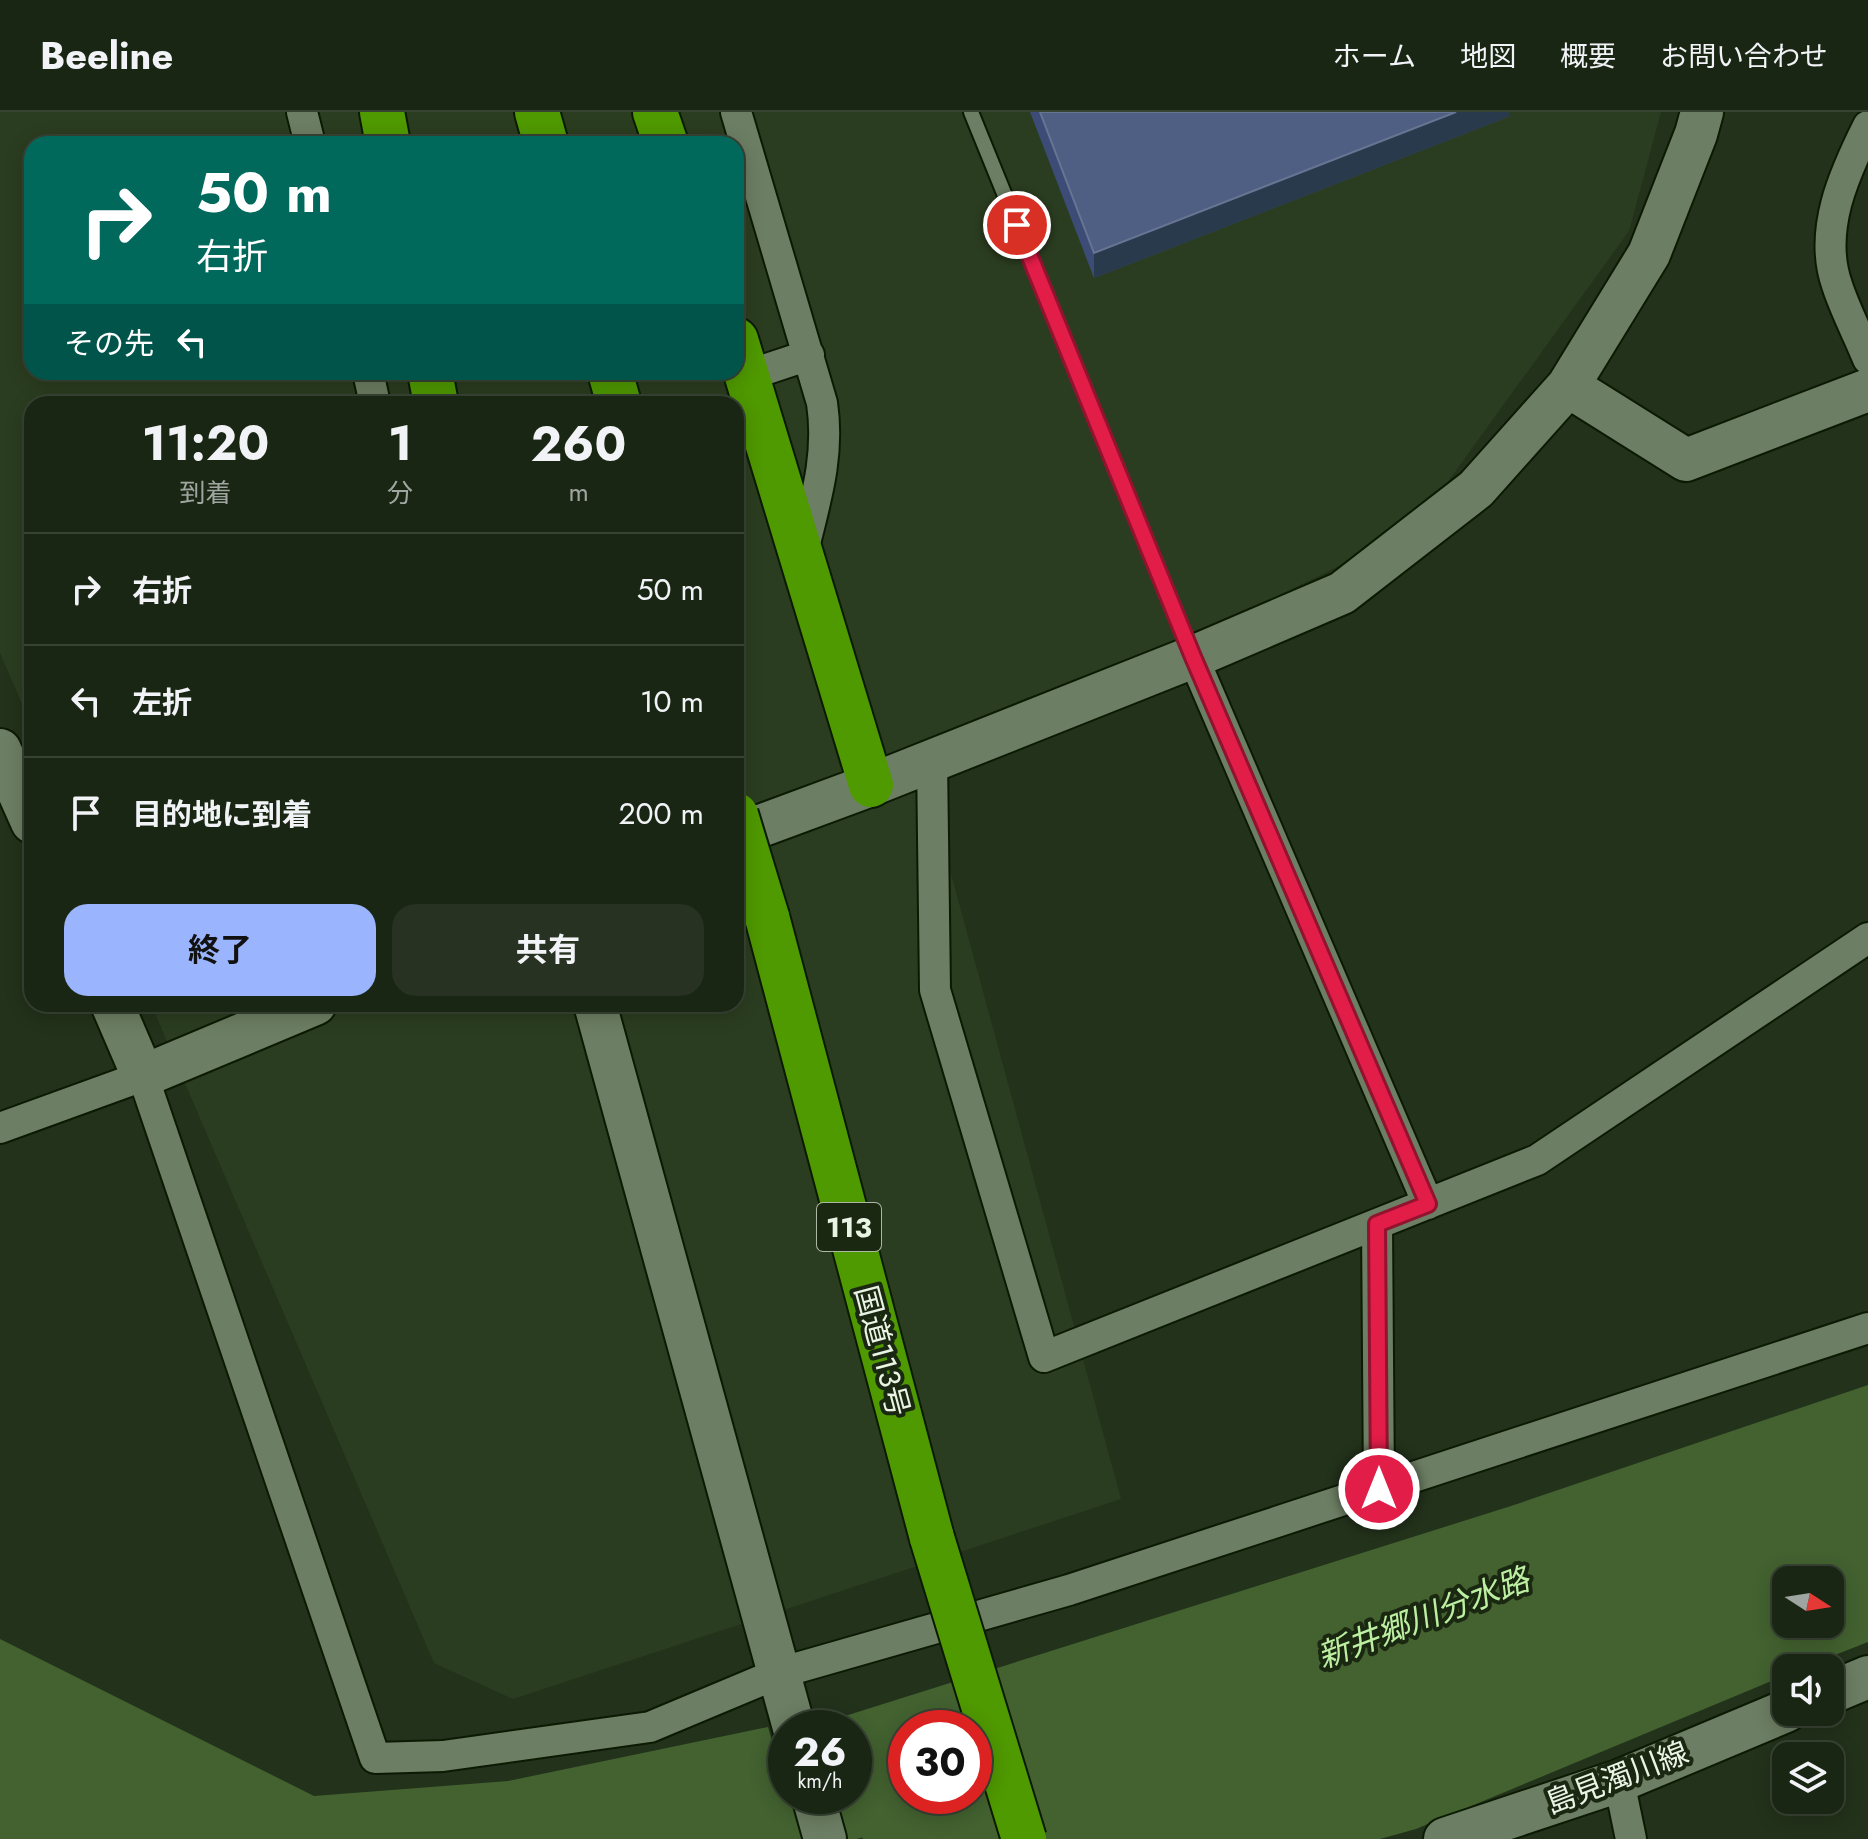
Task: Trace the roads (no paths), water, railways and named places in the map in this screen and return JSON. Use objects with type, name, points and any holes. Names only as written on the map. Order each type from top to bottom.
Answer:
[{"type":"highway","points":[[382,112],[386,136]]},
{"type":"highway","points":[[537,112],[544,136]]},
{"type":"highway","points":[[655,112],[663,136]]},
{"type":"highway","points":[[744,365],[871,785]]},
{"type":"highway","name":"国道113号","points":[[744,841],[767,917],[932,1538],[1024,1839]]},
{"type":"street","points":[[302,112],[308,136]]},
{"type":"street","points":[[736,112],[743,136]]},
{"type":"street","points":[[744,832],[1193,657],[1342,593],[1476,489],[1568,386],[1649,254],[1702,112]]},
{"type":"street","points":[[1868,126],[1843,176],[1830,232],[1835,282],[1868,359]]},
{"type":"street","points":[[744,139],[809,355],[827,433],[823,467],[802,555]]},
{"type":"street","points":[[744,358],[809,355]]},
{"type":"street","points":[[1568,386],[1686,460],[1868,390]]},
{"type":"street","points":[[1193,657],[1428,1204]]},
{"type":"street","points":[[0,750],[24,804]]},
{"type":"street","points":[[932,760],[935,990],[1044,1357],[1537,1160],[1868,938]]},
{"type":"street","points":[[115,1012],[143,1076],[375,1758],[443,1756],[650,1727],[779,1673],[1069,1590],[1868,1328]]},
{"type":"street","points":[[0,1128],[143,1076],[296,1012]]},
{"type":"street","points":[[597,1012],[789,1710]]},
{"type":"street","points":[[1377,1224],[1379,1489]]},
{"type":"street","points":[[1844,1687],[1868,1677]]},
{"type":"street","name":"島見濁川線","points":[[1445,1839],[1619,1781],[1772,1717]]},
{"type":"street","points":[[1619,1781],[1631,1839]]},
{"type":"street","points":[[818,1814],[825,1839]]},
{"type":"lane","points":[[971,112],[1193,657]]},
{"type":"water","points":[[1868,1385],[1868,1642],[1838,1654],[1772,1654],[1772,1681],[1416,1829],[1380,1839],[863,1839],[855,1814],[872,1814],[872,1710],[864,1710],[1511,1506]]},
{"type":"water","points":[[0,1639],[314,1796],[508,1781],[768,1727],[768,1814],[793,1814],[800,1839],[0,1839]]},
{"type":"waterway","name":"新井郷川分水路","points":[[734,1839],[888,1799]]}]
